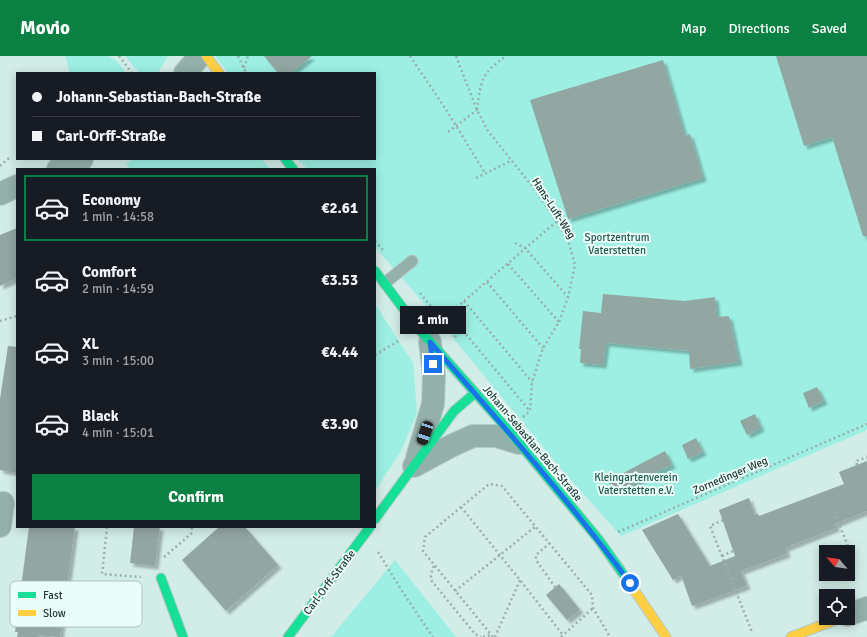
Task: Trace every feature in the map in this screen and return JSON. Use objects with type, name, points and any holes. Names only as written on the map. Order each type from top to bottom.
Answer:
[{"type":"street","points":[[185,72],[200,56]]},
{"type":"street","points":[[206,56],[218,72]]},
{"type":"street","points":[[286,160],[292,168]]},
{"type":"street","points":[[0,194],[16,186]]},
{"type":"street","name":"Johann-Sebastian-Bach-Straße","points":[[376,272],[416,326],[514,438],[599,540],[666,637]]},
{"type":"street","points":[[414,466],[433,404],[434,375],[430,342]]},
{"type":"street","points":[[376,519],[454,411],[475,393]]},
{"type":"street","points":[[414,466],[473,436],[514,438]]},
{"type":"street","points":[[0,526],[3,503]]},
{"type":"street","name":"Carl-Orff-Straße","points":[[288,637],[368,529]]},
{"type":"street","points":[[161,578],[183,637]]},
{"type":"street","points":[[855,612],[867,608]]},
{"type":"street","points":[[791,637],[823,625]]},
{"type":"lane","points":[[385,283],[412,261]]},
{"type":"path","points":[[119,56],[131,72]]},
{"type":"path","points":[[238,56],[245,72]]},
{"type":"path","points":[[243,68],[248,56]]},
{"type":"path","points":[[410,56],[457,126],[485,173]]},
{"type":"path","name":"Hans-Luft-Weg","points":[[456,56],[477,110],[488,130],[536,191],[568,238],[575,266],[568,297],[559,322],[543,348],[532,382],[530,411]]},
{"type":"path","points":[[448,132],[477,110],[481,83],[492,66],[506,56]]},
{"type":"path","points":[[0,166],[9,158]]},
{"type":"path","points":[[476,178],[512,161]]},
{"type":"path","points":[[449,314],[556,222]]},
{"type":"path","points":[[515,243],[525,248],[568,297]]},
{"type":"path","points":[[508,264],[559,322]]},
{"type":"path","points":[[487,282],[543,348]]},
{"type":"path","points":[[464,302],[532,382]]},
{"type":"path","points":[[435,311],[449,314],[530,411],[514,438]]},
{"type":"path","points":[[0,321],[16,316]]},
{"type":"path","points":[[376,354],[404,338]]},
{"type":"path","name":"Zornedinger Weg","points":[[599,540],[867,424]]},
{"type":"path","points":[[857,465],[856,461],[867,457]]},
{"type":"path","points":[[493,636],[455,592],[423,551],[425,537],[489,484],[502,486],[592,595],[594,608],[610,637]]},
{"type":"path","points":[[461,508],[520,580],[562,636],[594,608]]},
{"type":"path","points":[[830,512],[834,511],[848,545]]},
{"type":"path","points":[[723,520],[710,526],[752,632]]},
{"type":"path","points":[[455,592],[536,526]]},
{"type":"path","points":[[107,528],[102,574],[161,578],[161,560],[191,534],[192,528]]},
{"type":"path","points":[[368,529],[398,585],[433,637]]},
{"type":"path","points":[[791,544],[796,542]]},
{"type":"path","points":[[550,543],[536,555],[536,560],[555,587]]},
{"type":"path","points":[[722,556],[733,551]]},
{"type":"path","points":[[434,566],[430,574],[431,580],[475,634],[482,637],[493,636]]},
{"type":"path","points":[[493,636],[520,580]]},
{"type":"green space","points":[[65,56],[108,56],[117,61],[125,72],[70,72]]},
{"type":"green space","points":[[125,56],[168,56],[159,72],[138,72]]},
{"type":"green space","name":"Sportzentrum Vaterstetten","points":[[215,56],[867,56],[867,430],[621,536],[561,469],[434,315],[376,248],[376,168],[306,168],[299,160],[376,160],[376,72],[227,72]]},
{"type":"green space","points":[[132,160],[263,160],[269,168],[128,168],[126,164]]},
{"type":"green space","points":[[376,306],[413,363],[417,413],[401,451],[376,489]]},
{"type":"green space","points":[[395,560],[456,637],[331,637]]},
{"type":"building","points":[[264,56],[312,56],[292,72],[277,72]]},
{"type":"building","points":[[776,56],[867,56],[867,236],[863,236],[832,137],[804,146]]},
{"type":"building","points":[[663,60],[685,136],[690,134],[703,178],[568,219],[530,100]]},
{"type":"building","points":[[16,228],[16,278],[0,286],[0,235]]},
{"type":"building","points":[[603,294],[685,301],[715,297],[717,317],[729,316],[739,362],[690,369],[689,351],[606,343],[603,365],[580,363],[581,349],[579,349],[583,311],[601,313]]},
{"type":"building","points":[[8,346],[16,347],[16,473],[0,470],[0,399]]},
{"type":"building","points":[[817,387],[824,401],[809,408],[803,393]]},
{"type":"building","points":[[755,414],[761,428],[747,435],[740,421]]},
{"type":"building","points":[[696,438],[703,452],[688,459],[682,445]]},
{"type":"building","points":[[665,451],[672,465],[644,478],[622,491],[621,489],[614,492],[608,481]]},
{"type":"building","points":[[867,461],[867,511],[835,524],[836,528],[785,548],[787,554],[741,571],[747,586],[692,606],[681,575],[673,580],[642,530],[678,514],[710,566],[735,556],[719,510],[749,498],[755,515],[758,514],[759,516],[844,484],[839,472]]},
{"type":"building","points":[[29,528],[75,528],[68,581],[22,581]]},
{"type":"building","points":[[134,528],[160,528],[155,566],[130,563]]},
{"type":"building","points":[[218,528],[246,528],[278,565],[226,611],[182,560]]},
{"type":"building","points":[[559,584],[580,610],[567,620],[546,595]]},
{"type":"building","points":[[16,627],[61,627],[60,637],[38,635],[38,637],[17,637],[18,632],[15,632]]},
{"type":"traffic: fast","points":[[286,160],[292,168]]},
{"type":"traffic: fast","points":[[376,272],[417,327],[510,432],[599,540],[628,581]]},
{"type":"traffic: fast","points":[[376,518],[454,411],[475,393]]},
{"type":"traffic: fast","points":[[288,637],[369,528]]},
{"type":"traffic: fast","points":[[161,578],[183,637]]},
{"type":"traffic: slow","points":[[206,56],[218,72]]},
{"type":"traffic: slow","points":[[628,581],[666,637]]},
{"type":"traffic: slow","points":[[791,637],[823,625]]},
{"type":"route","points":[[433,364],[430,342],[510,432],[599,540],[630,583]]},
{"type":"park label","name":"Kleingartenverein Vaterstetten e.V.","points":[[636,483]]}]
